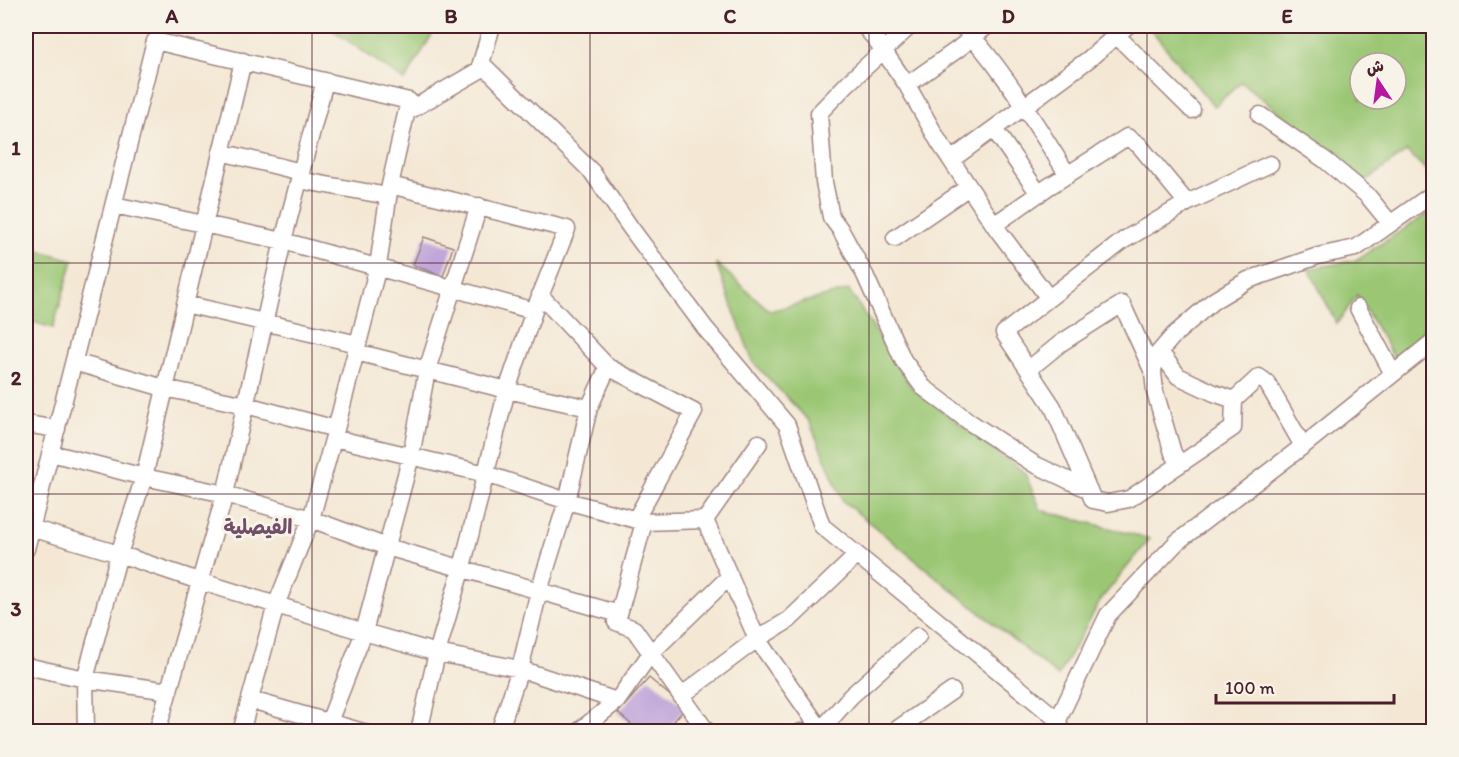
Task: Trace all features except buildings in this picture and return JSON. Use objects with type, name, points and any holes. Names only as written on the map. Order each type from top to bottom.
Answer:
[{"type":"street","points":[[492,26],[481,63],[592,172],[705,328],[787,425],[822,526],[1060,726],[1108,615],[1177,542],[1303,446],[1434,341]]},
{"type":"street","points":[[864,26],[907,85],[951,160],[994,225],[1048,297]]},
{"type":"street","points":[[910,26],[848,82],[819,112],[824,182],[831,217],[865,275],[903,360],[924,387],[971,423],[1034,464],[1089,490]]},
{"type":"street","points":[[967,31],[987,26]]},
{"type":"street","points":[[951,160],[1089,59],[1122,30],[1192,110]]},
{"type":"street","points":[[907,85],[958,50],[967,31]]},
{"type":"street","points":[[967,31],[1024,107],[1068,175]]},
{"type":"street","points":[[26,549],[28,528],[51,453],[155,41],[409,101],[389,190],[378,266],[335,433],[311,519],[276,605],[241,732]]},
{"type":"street","points":[[87,731],[85,679],[119,554],[144,477],[243,61]]},
{"type":"street","points":[[407,112],[486,67]]},
{"type":"street","points":[[157,732],[225,494],[283,241],[325,81]]},
{"type":"street","points":[[1260,115],[1325,160],[1367,195],[1390,224]]},
{"type":"street","points":[[994,129],[1039,194]]},
{"type":"street","points":[[994,225],[1127,136],[1139,145],[1186,203]]},
{"type":"street","points":[[221,152],[300,176],[479,206],[567,229],[537,303],[507,390],[462,567],[437,653],[419,732]]},
{"type":"street","points":[[1270,164],[1186,203],[1124,240],[1004,333],[1053,406],[1093,500],[1108,503],[1129,499],[1233,428],[1234,400],[1259,377],[1268,383],[1303,446]]},
{"type":"street","points":[[895,238],[969,187]]},
{"type":"street","points":[[1179,464],[1173,453],[1155,392],[1153,372],[1155,357],[1174,335],[1213,301],[1248,280],[1318,256],[1356,248],[1434,193]]},
{"type":"street","points":[[114,205],[283,241],[454,288],[537,303],[608,367],[694,412],[640,521],[616,622],[634,628],[707,732]]},
{"type":"street","points":[[329,722],[364,632],[411,456],[427,370],[479,206]]},
{"type":"street","points":[[184,304],[265,322],[427,370],[589,408]]},
{"type":"street","points":[[1029,369],[1061,343],[1122,304],[1153,372]]},
{"type":"street","points":[[1358,308],[1393,374]]},
{"type":"street","points":[[1160,352],[1178,376],[1234,400]]},
{"type":"street","points":[[74,362],[164,388],[246,405],[411,456],[486,474],[567,501],[640,521],[705,520]]},
{"type":"street","points":[[499,732],[520,669],[538,591],[567,501],[589,408],[608,367]]},
{"type":"street","points":[[26,424],[57,429]]},
{"type":"street","points":[[705,520],[759,443]]},
{"type":"street","points":[[51,453],[144,477],[225,494],[311,519],[387,547],[618,614]]},
{"type":"street","points":[[705,520],[757,639],[823,731]]},
{"type":"street","points":[[28,528],[119,554],[364,632],[437,653],[520,669],[616,701]]},
{"type":"street","points":[[681,696],[757,639],[789,620],[857,555]]},
{"type":"street","points":[[578,732],[616,701],[651,653],[730,576]]},
{"type":"street","points":[[801,732],[823,731],[851,696],[918,636]]},
{"type":"street","points":[[26,666],[85,679],[168,692]]},
{"type":"street","points":[[893,732],[952,691]]},
{"type":"street","points":[[251,700],[363,732]]},
{"type":"street","points":[[81,732],[92,732]]},
{"type":"green space","points":[[327,26],[437,26],[405,81]]},
{"type":"green space","points":[[1148,26],[1433,26],[1433,177],[1407,151],[1366,181],[1241,82],[1214,107]]},
{"type":"green space","points":[[1429,213],[1433,216],[1434,289],[1430,319],[1405,355],[1393,356],[1357,295],[1337,324],[1309,269],[1356,260]]},
{"type":"green space","points":[[37,250],[73,260],[53,328],[26,320],[26,291]]},
{"type":"green space","points":[[716,263],[770,311],[849,290],[912,388],[1024,472],[1041,510],[1150,539],[1102,598],[1058,676],[843,501],[809,421],[753,362]]},
{"type":"district","name":"الفيصلية","points":[[258,527]]}]
